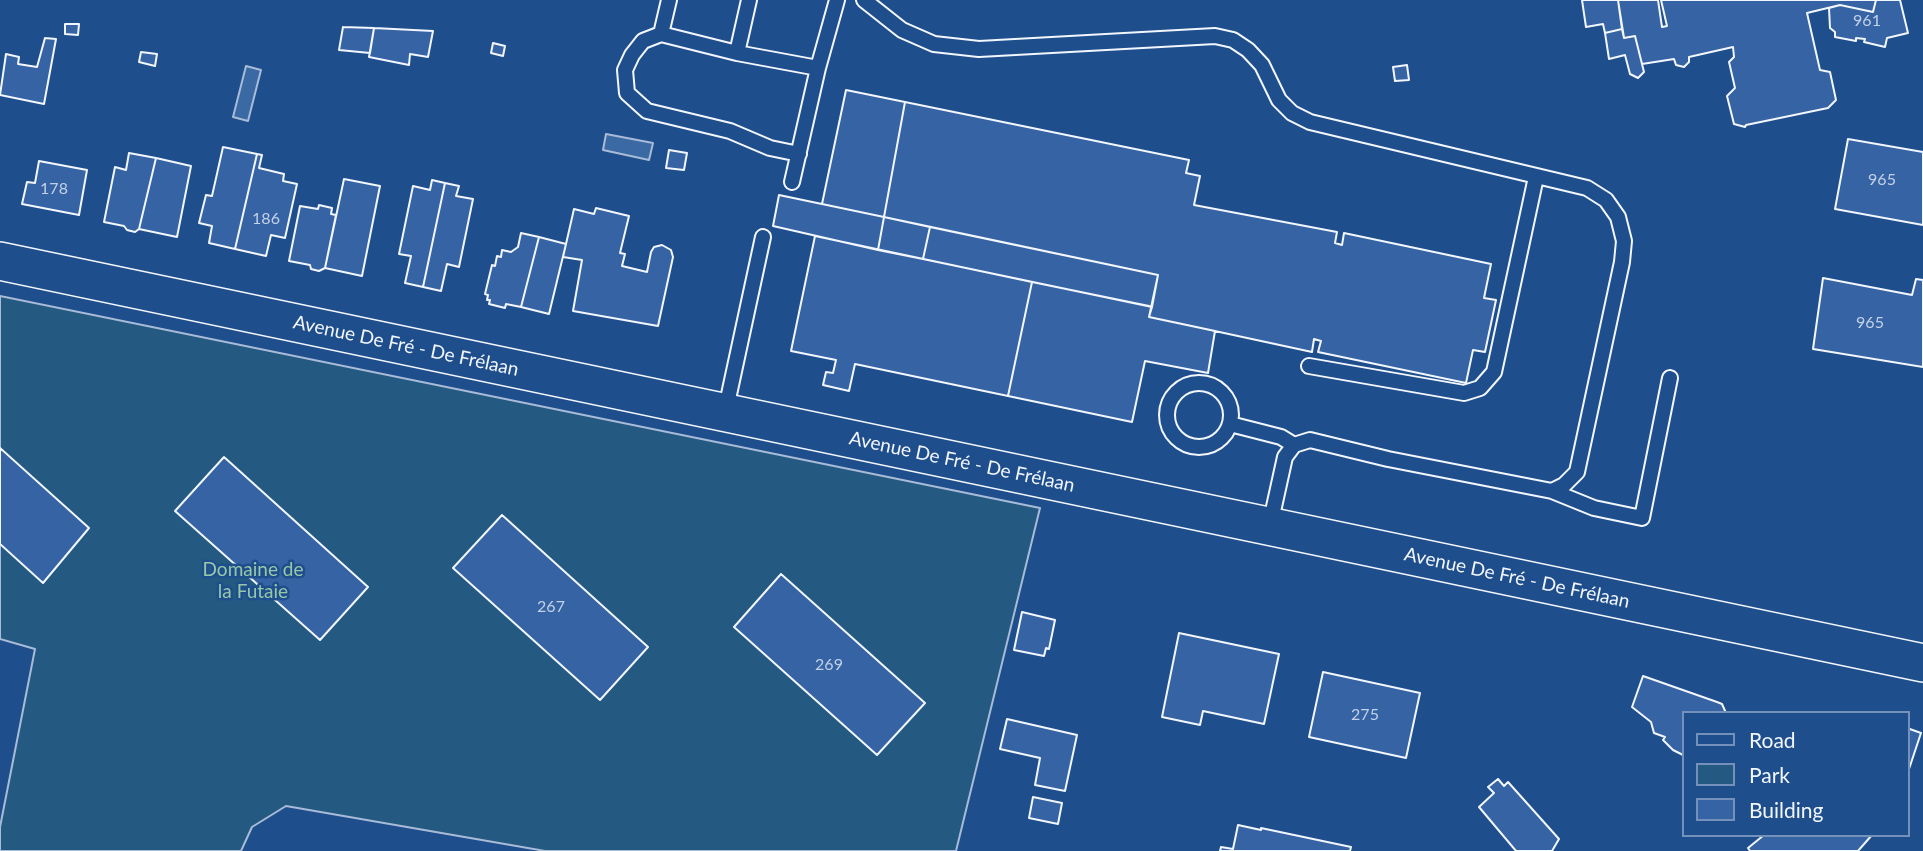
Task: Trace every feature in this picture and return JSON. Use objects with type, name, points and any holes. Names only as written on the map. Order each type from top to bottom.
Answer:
[{"type":"main road","name":"Avenue De Fré - De Frélaan","points":[[0,261],[1923,663]]},
{"type":"lane","points":[[661,34],[669,0]]},
{"type":"lane","points":[[737,52],[749,0]]},
{"type":"lane","points":[[792,183],[818,68],[837,0]]},
{"type":"lane","points":[[864,0],[902,30],[934,44],[979,49],[1215,36],[1233,40],[1248,50],[1262,65],[1279,100],[1292,113],[1310,122],[1587,188],[1606,200],[1618,217],[1624,241],[1577,472],[1564,485],[1552,491]]},
{"type":"lane","points":[[799,154],[770,148],[730,131],[647,111],[627,93],[625,70],[643,41],[661,34],[818,68]]},
{"type":"lane","points":[[1309,366],[1464,393],[1480,388],[1494,372],[1536,177]]},
{"type":"lane","points":[[725,413],[763,237]]},
{"type":"lane","points":[[1269,526],[1285,457],[1294,445],[1310,440],[1388,459],[1552,491],[1594,508],[1642,517],[1670,378]]},
{"type":"lane","points":[[1201,382],[1215,387],[1225,396],[1231,410],[1230,424],[1222,436],[1211,444],[1196,447],[1183,442],[1172,433],[1167,419],[1168,405],[1175,393],[1187,385],[1201,382]]},
{"type":"lane","points":[[1230,424],[1281,437],[1294,445]]},
{"type":"green space","name":"Domaine de la Futaie","points":[[0,296],[1040,508],[956,851],[545,851],[286,806],[252,827],[241,851],[0,851],[0,827],[35,649],[0,639]]},
{"type":"shaded area","points":[[246,66],[261,70],[248,121],[233,117]]},
{"type":"shaded area","points":[[606,134],[653,143],[649,160],[603,150]]},
{"type":"building","points":[[1582,0],[1618,0],[1622,29],[1605,33],[1603,24],[1586,27]]},
{"type":"building","points":[[1618,0],[1658,0],[1662,27],[1667,26],[1661,0],[1876,0],[1873,12],[1840,5],[1807,13],[1820,70],[1830,72],[1836,100],[1828,108],[1745,127],[1734,124],[1727,96],[1735,88],[1729,62],[1734,57],[1733,47],[1689,57],[1689,62],[1684,67],[1676,65],[1674,59],[1642,64],[1635,36],[1624,38]]},
{"type":"building","points":[[1876,0],[1900,0],[1908,33],[1887,38],[1885,47],[1864,42],[1865,39],[1856,38],[1856,41],[1835,37],[1835,32],[1830,28],[1829,8],[1840,5],[1873,12]]},
{"type":"building","points":[[65,24],[79,24],[78,35],[65,34]]},
{"type":"building","points":[[343,27],[374,28],[370,53],[339,50]]},
{"type":"building","points":[[374,28],[433,31],[428,57],[410,54],[409,65],[369,57]]},
{"type":"building","points":[[1622,29],[1624,38],[1635,36],[1644,72],[1638,78],[1630,74],[1625,55],[1609,59],[1605,33]]},
{"type":"building","points":[[45,38],[56,39],[44,104],[0,95],[6,54],[19,57],[18,64],[37,67]]},
{"type":"building","points":[[493,43],[505,46],[503,56],[491,53]]},
{"type":"building","points":[[141,52],[157,54],[155,66],[139,62]]},
{"type":"building","points":[[1407,65],[1409,80],[1395,81],[1393,67]]},
{"type":"building","points":[[846,90],[905,102],[884,217],[822,204]]},
{"type":"building","points":[[905,102],[1189,160],[1186,173],[1200,176],[1194,205],[1337,232],[1335,243],[1342,245],[1344,233],[1491,264],[1484,298],[1496,300],[1485,352],[1473,350],[1466,383],[1318,352],[1321,341],[1314,339],[1312,352],[1149,317],[1158,275],[884,217]]},
{"type":"building","points":[[1848,139],[1923,152],[1923,225],[1835,209]]},
{"type":"building","points":[[223,147],[257,154],[235,249],[209,243],[212,226],[199,223],[206,195],[212,196]]},
{"type":"building","points":[[669,150],[687,153],[684,170],[666,168]]},
{"type":"building","points":[[129,153],[156,158],[139,229],[135,232],[124,226],[104,222],[115,167],[126,170]]},
{"type":"building","points":[[257,154],[262,155],[259,168],[284,174],[283,181],[297,184],[285,238],[271,235],[266,256],[235,249]]},
{"type":"building","points":[[156,158],[191,166],[177,237],[139,229]]},
{"type":"building","points":[[39,161],[87,170],[79,215],[22,204],[27,182],[35,183]]},
{"type":"building","points":[[344,179],[380,186],[362,276],[325,268]]},
{"type":"building","points":[[432,180],[445,183],[423,287],[405,283],[411,256],[399,254],[413,186],[430,190]]},
{"type":"building","points":[[445,183],[459,186],[456,196],[473,199],[459,267],[447,264],[441,291],[423,287]]},
{"type":"building","points":[[779,195],[884,217],[878,250],[773,226]]},
{"type":"building","points":[[319,205],[332,208],[331,214],[336,215],[325,268],[319,271],[311,269],[310,265],[289,261],[300,206],[318,209]]},
{"type":"building","points":[[596,208],[629,216],[620,253],[625,254],[622,266],[647,272],[654,247],[662,245],[671,250],[673,257],[658,326],[573,311],[582,260],[563,257],[574,209],[594,214]]},
{"type":"building","points":[[884,217],[930,227],[923,259],[878,250]]},
{"type":"building","points":[[930,227],[1158,275],[1152,307],[923,259]]},
{"type":"building","points":[[521,233],[539,237],[521,307],[506,304],[505,308],[489,304],[488,295],[485,294],[492,265],[495,266],[497,256],[501,257],[502,250],[511,252],[518,247]]},
{"type":"building","points":[[815,236],[1032,282],[1008,396],[855,364],[849,391],[823,385],[826,372],[833,373],[836,360],[791,351]]},
{"type":"building","points":[[539,237],[566,244],[549,314],[521,307]]},
{"type":"building","points":[[1823,278],[1912,295],[1916,279],[1923,280],[1923,367],[1813,349]]},
{"type":"building","points":[[1032,282],[1149,306],[1152,307],[1149,317],[1215,331],[1208,373],[1145,361],[1132,422],[1008,396]]},
{"type":"building","points":[[0,448],[89,528],[43,583],[0,544]]},
{"type":"building","points":[[224,457],[368,587],[320,640],[175,511]]},
{"type":"building","points":[[502,515],[648,647],[600,700],[453,568]]},
{"type":"building","points":[[781,574],[925,703],[877,755],[734,627]]},
{"type":"building","points":[[1022,612],[1055,620],[1049,649],[1046,648],[1044,656],[1014,650]]},
{"type":"building","points":[[1179,633],[1279,654],[1264,724],[1203,711],[1200,725],[1162,717]]},
{"type":"building","points":[[1323,672],[1420,693],[1406,758],[1309,737]]},
{"type":"building","points":[[1643,676],[1722,704],[1725,711],[1682,711],[1682,754],[1663,740],[1665,737],[1654,733],[1651,722],[1632,707]]},
{"type":"building","points":[[1007,719],[1077,735],[1065,791],[1035,785],[1040,758],[1000,749]]},
{"type":"building","points":[[1909,729],[1921,733],[1909,769]]},
{"type":"building","points":[[1498,779],[1504,786],[1508,782],[1559,839],[1552,851],[1516,851],[1479,807],[1494,793],[1488,787]]},
{"type":"building","points":[[1033,797],[1062,803],[1058,824],[1029,818]]},
{"type":"building","points":[[1238,825],[1351,847],[1350,851],[1220,851],[1221,847],[1233,849]]},
{"type":"building","points":[[1762,837],[1870,837],[1858,851],[1750,851],[1748,848]]}]
